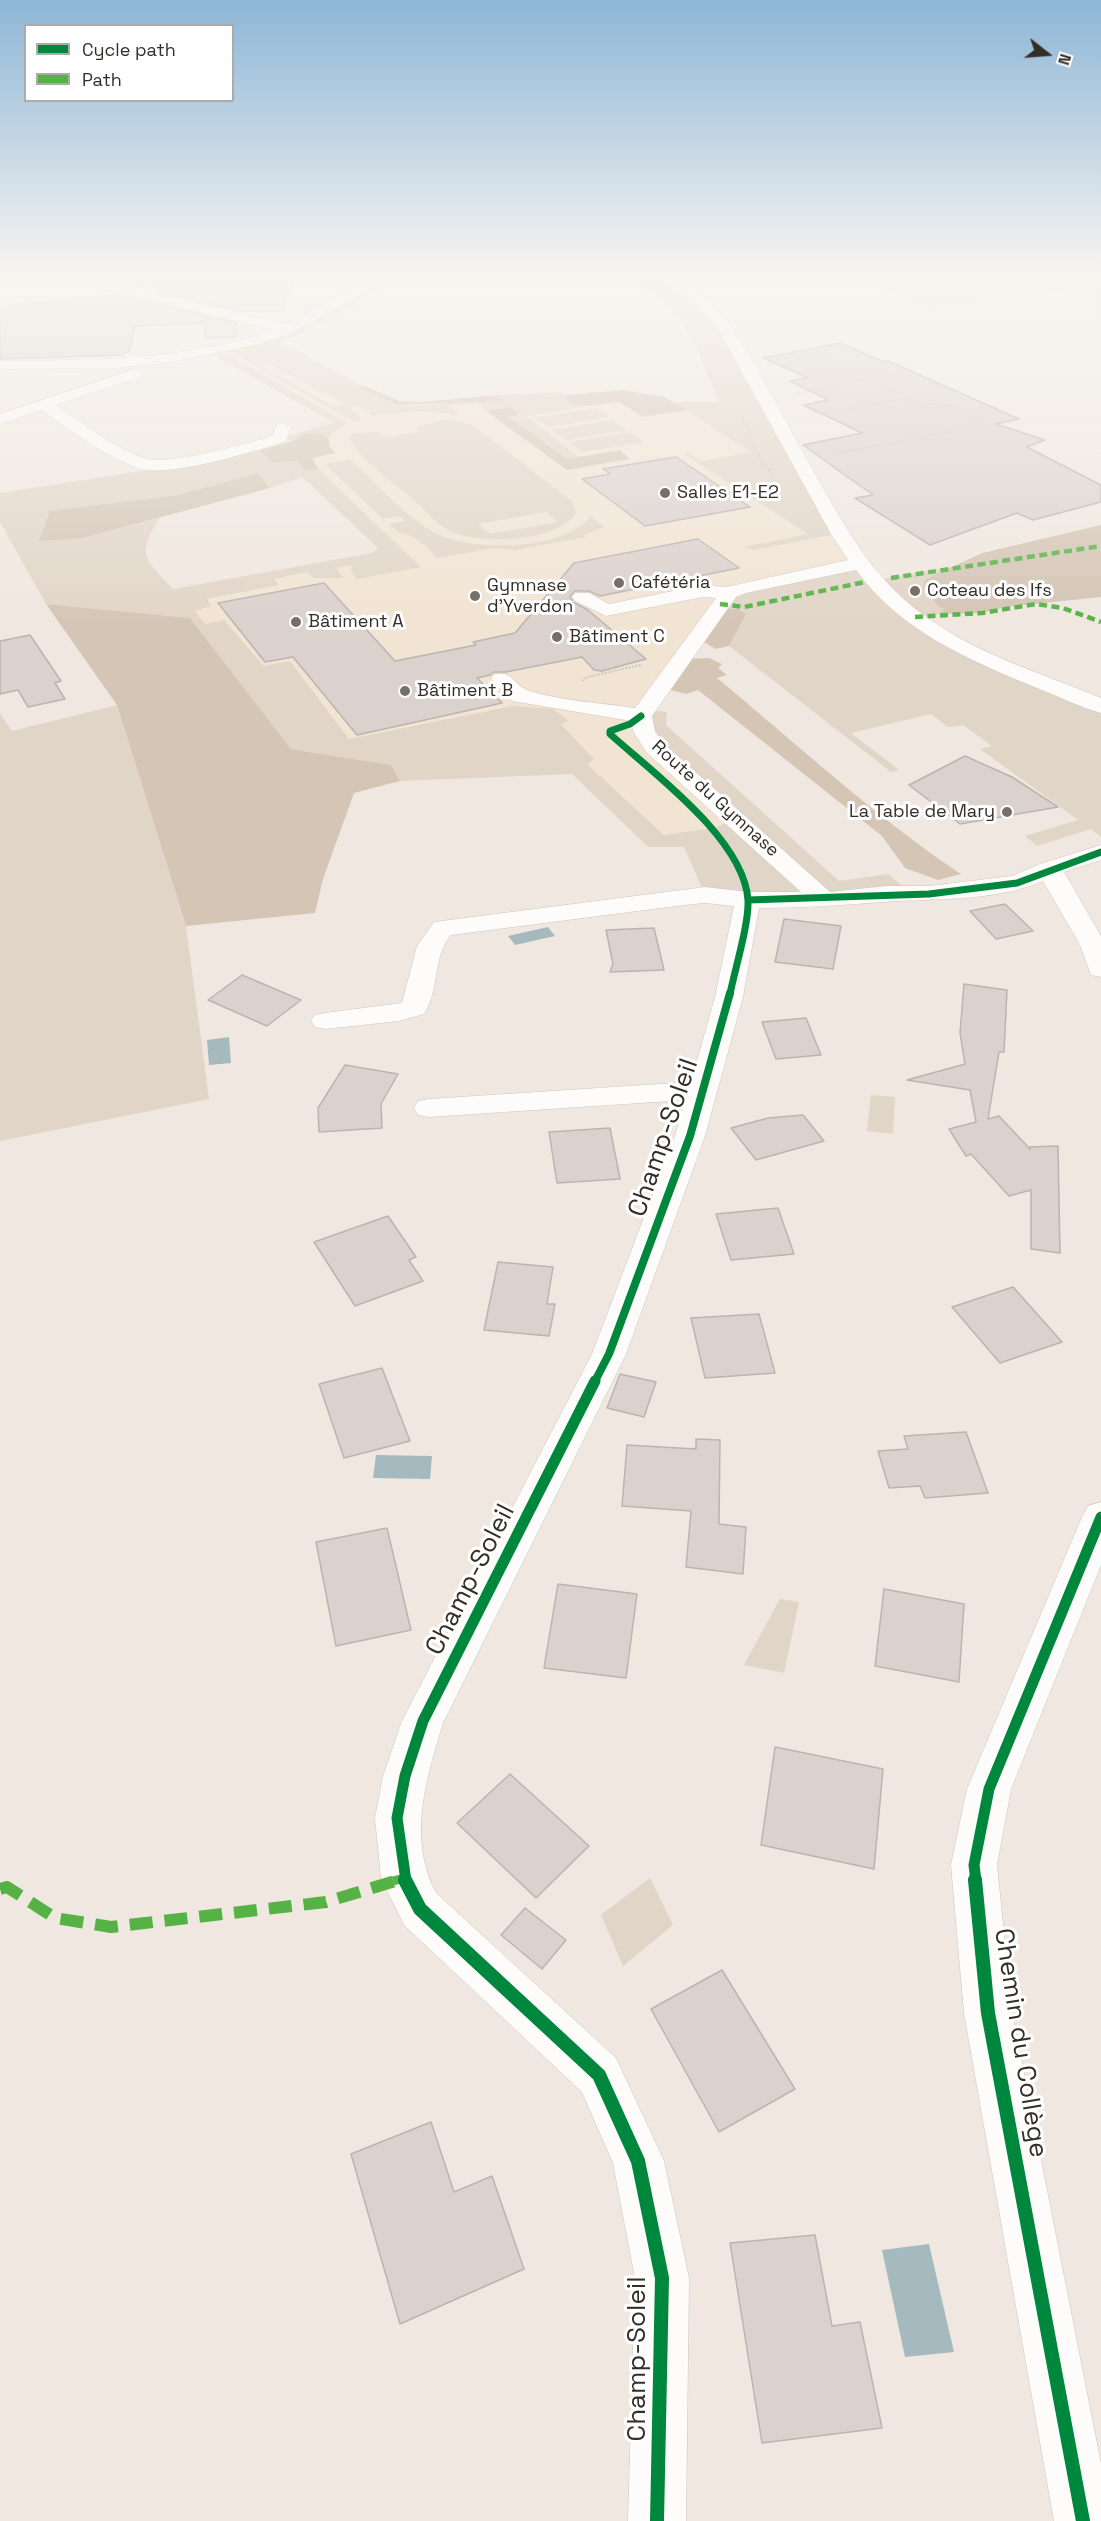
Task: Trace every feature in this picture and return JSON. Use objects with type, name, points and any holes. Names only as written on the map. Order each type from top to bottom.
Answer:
[{"type":"street","points":[[0,418],[88,390]]},
{"type":"street","points":[[759,390],[840,534],[860,563],[893,601],[939,633],[968,649],[1101,706]]},
{"type":"street","points":[[44,404],[89,436],[144,464],[152,465],[212,457],[273,441],[280,438],[283,428]]},
{"type":"street","points":[[582,597],[606,610],[703,591],[729,593],[740,588],[860,563]]},
{"type":"street","name":"Route du Gymnase","points":[[729,593],[641,716],[644,731],[654,747],[737,819],[824,900]]},
{"type":"street","points":[[502,679],[520,696],[641,716]]},
{"type":"street","points":[[325,1021],[399,1013],[414,1008],[420,996],[432,938],[443,928],[662,898],[705,895],[748,900],[824,900],[929,894],[1017,883],[1049,869],[1101,852]]},
{"type":"street","points":[[1049,869],[1093,945],[1101,969]]},
{"type":"street","name":"Champ-Soleil","points":[[657,2521],[662,2278],[638,2161],[598,2075],[420,1909],[404,1878],[397,1818],[405,1776],[423,1720],[609,1354],[685,1151],[704,1090],[729,997],[748,900]]},
{"type":"street","points":[[429,1108],[704,1090]]},
{"type":"street","name":"Chemin du Collège","points":[[1083,2521],[988,2013],[974,1865],[989,1789],[1101,1517]]},
{"type":"path","points":[[791,394],[814,390]]},
{"type":"path","points":[[893,390],[923,403],[940,406]]},
{"type":"path","points":[[801,405],[821,415],[900,399],[932,408],[948,405],[983,420]]},
{"type":"path","points":[[820,442],[837,451],[846,451],[954,430]]},
{"type":"path","points":[[579,683],[587,676],[648,663],[676,668]]},
{"type":"shaded area","points":[[275,390],[289,390],[347,423],[330,435],[329,439],[286,440],[259,451],[273,463],[297,461],[305,470],[319,470],[421,567],[357,579],[351,572],[352,565],[337,568],[343,578],[314,578],[307,572],[274,579],[279,585],[207,599],[211,606],[195,611],[205,624],[224,620],[264,666],[290,661],[349,739],[513,706],[553,709],[569,721],[561,724],[594,759],[587,764],[664,835],[714,828],[736,819],[654,747],[645,709],[667,712],[666,725],[839,881],[888,874],[912,894],[705,895],[684,847],[648,847],[572,774],[400,781],[391,765],[291,749],[190,618],[46,604],[0,522],[0,493],[213,460],[333,422]],"holes":[[[258,473],[270,488],[302,477],[378,548],[372,553],[173,589],[156,571],[147,557],[148,541],[160,518],[83,538],[173,496]]]},
{"type":"shaded area","name":"Gymnase d'Yverdon","points":[[288,390],[296,390],[354,422],[363,419],[349,407],[360,406],[372,416],[419,411],[459,415],[448,406],[475,402],[567,470],[630,459],[645,453],[620,450],[579,457],[525,416],[619,402],[643,417],[687,410],[752,452],[701,461],[689,453],[685,454],[809,534],[745,546],[835,534],[860,563],[740,588],[645,709],[737,819],[714,828],[665,835],[587,764],[594,758],[561,723],[568,721],[513,706],[349,739],[290,661],[264,666],[224,620],[205,624],[195,611],[211,606],[207,600],[278,585],[273,579],[307,572],[314,578],[343,578],[336,568],[353,565],[420,567],[319,470],[311,458],[336,453],[329,445],[330,435],[346,423]]},
{"type":"shaded area","points":[[297,390],[303,390],[334,407],[344,404],[317,390],[369,390],[397,405],[426,405],[474,400],[499,402],[503,401],[498,395],[561,392],[569,404],[589,406],[526,416],[579,457],[567,459],[508,416],[510,407],[486,411],[475,402],[449,406],[461,415],[419,411],[372,416],[359,406],[350,407],[363,419],[354,422]]},
{"type":"shaded area","points":[[303,390],[315,390],[345,404],[334,407]]},
{"type":"shaded area","points":[[364,390],[373,390],[399,401],[423,402],[498,395],[504,401],[397,405]]},
{"type":"shaded area","points":[[624,390],[664,397],[687,410],[643,417],[619,402],[589,406],[569,404],[564,395]]},
{"type":"shaded area","points":[[714,390],[753,390],[835,534],[754,550],[744,547],[808,534],[684,454],[689,453],[701,461],[751,452],[673,402],[719,402]]},
{"type":"shaded area","points":[[510,407],[519,414],[509,417],[567,459],[620,450],[630,459],[567,470],[486,411]]},
{"type":"shaded area","points":[[596,408],[609,417],[549,427],[536,418]]},
{"type":"shaded area","points":[[449,418],[475,427],[572,501],[576,513],[566,523],[552,531],[513,539],[473,537],[443,527],[371,465],[349,439],[353,433],[378,432],[384,437],[420,432],[417,428]],"holes":[[[546,512],[558,522],[490,534],[478,524]]]},
{"type":"shaded area","points":[[612,420],[627,430],[566,440],[552,430]]},
{"type":"shaded area","points":[[630,432],[644,442],[583,452],[569,442]]},
{"type":"shaded area","points":[[305,433],[322,434],[329,439],[329,446],[336,453],[312,458],[319,470],[305,470],[297,461],[273,463],[259,451],[298,439]]},
{"type":"shaded area","points":[[350,459],[408,514],[430,530],[466,543],[514,545],[538,542],[560,537],[578,528],[591,516],[604,527],[584,535],[585,537],[516,550],[495,548],[437,558],[420,542],[399,533],[389,524],[405,521],[400,516],[383,519],[325,464]]},
{"type":"shaded area","points":[[258,473],[270,488],[83,538],[39,541],[50,511],[173,496]]},
{"type":"shaded area","points":[[1101,525],[1101,597],[1006,607],[982,613],[938,614],[945,609],[938,606],[923,587],[926,579],[982,553]]},
{"type":"shaded area","points":[[860,563],[876,580],[957,566],[926,579],[946,609],[938,614],[916,617],[939,633],[1101,706],[1101,837],[1091,829],[1037,846],[1025,836],[1078,820],[980,749],[992,746],[963,725],[948,727],[931,714],[851,733],[899,770],[891,772],[729,646],[746,614],[718,609],[729,593]]},
{"type":"shaded area","points":[[46,604],[190,618],[291,749],[391,765],[400,781],[354,793],[323,879],[315,913],[186,926],[117,705]]},
{"type":"shaded area","points":[[718,609],[738,609],[746,614],[729,646],[716,649],[697,638]]},
{"type":"shaded area","points":[[709,658],[722,664],[718,668],[727,675],[717,678],[867,804],[961,874],[938,880],[905,868],[882,836],[698,690],[686,694],[660,687],[682,659]]},
{"type":"shaded area","points":[[117,705],[186,926],[209,1099],[0,1141],[0,714],[12,731]]},
{"type":"shaded area","points":[[871,1095],[895,1097],[893,1134],[867,1131]]},
{"type":"shaded area","points":[[780,1599],[799,1602],[784,1673],[744,1665]]},
{"type":"shaded area","points":[[650,1878],[673,1925],[623,1966],[601,1915]]},
{"type":"water","points":[[548,927],[555,936],[515,945],[508,936]]},
{"type":"water","points":[[229,1037],[231,1063],[209,1065],[207,1040]]},
{"type":"water","points":[[376,1455],[432,1456],[430,1479],[373,1478]]},
{"type":"water","points":[[929,2244],[954,2352],[905,2357],[882,2250]]},
{"type":"building","points":[[807,390],[953,390],[1019,419],[996,424],[1045,440],[1027,447],[1101,485],[1101,502],[1033,520],[1017,513],[930,545],[855,498],[873,495],[803,445],[862,433],[804,405],[828,400]]},
{"type":"building","name":"Salles E1-E2","points":[[676,457],[750,507],[645,526],[582,479],[610,474],[603,469]]},
{"type":"building","points":[[698,539],[739,568],[600,596],[589,591],[575,591],[570,596],[573,602],[588,610],[646,659],[602,671],[594,670],[582,657],[506,672],[494,672],[477,678],[502,703],[357,735],[293,657],[265,662],[218,603],[324,583],[395,661],[476,645],[473,642],[515,633],[574,563]]},
{"type":"building","points":[[30,635],[61,681],[55,683],[65,699],[28,707],[18,690],[0,694],[0,641]]},
{"type":"building","points":[[965,756],[1012,777],[1058,807],[960,824],[909,785]]},
{"type":"building","points":[[1005,904],[1033,931],[996,939],[970,911]]},
{"type":"building","points":[[784,919],[841,926],[833,969],[775,962]]},
{"type":"building","points":[[654,928],[664,970],[610,972],[613,964],[606,930]]},
{"type":"building","points":[[242,975],[301,1000],[267,1026],[208,1000]]},
{"type":"building","points":[[964,984],[1007,990],[1004,1052],[999,1052],[988,1119],[999,1116],[1030,1149],[1030,1147],[1058,1146],[1060,1253],[1031,1249],[1031,1190],[1009,1196],[971,1154],[966,1156],[949,1129],[976,1122],[970,1090],[907,1080],[965,1064],[960,1033]]},
{"type":"building","points":[[806,1018],[821,1055],[776,1059],[762,1022]]},
{"type":"building","points":[[345,1065],[398,1074],[381,1104],[382,1128],[319,1132],[318,1108]]},
{"type":"building","points":[[803,1115],[824,1141],[756,1160],[731,1128],[768,1118]]},
{"type":"building","points":[[610,1128],[620,1179],[557,1183],[549,1132]]},
{"type":"building","points":[[778,1208],[794,1254],[731,1260],[716,1214]]},
{"type":"building","points":[[388,1216],[416,1257],[409,1260],[423,1281],[355,1306],[314,1242]]},
{"type":"building","points":[[498,1262],[553,1267],[547,1304],[555,1304],[549,1336],[484,1330]]},
{"type":"building","points":[[1013,1287],[1062,1342],[1000,1363],[952,1307]]},
{"type":"building","points":[[759,1314],[775,1373],[705,1378],[691,1318]]},
{"type":"building","points":[[382,1368],[410,1441],[344,1458],[319,1384]]},
{"type":"building","points":[[620,1374],[656,1382],[644,1417],[607,1408]]},
{"type":"building","points":[[966,1432],[988,1493],[925,1498],[920,1486],[889,1488],[878,1451],[908,1449],[904,1436]]},
{"type":"building","points":[[696,1439],[720,1440],[719,1524],[746,1527],[743,1574],[686,1567],[691,1511],[622,1506],[627,1445],[696,1449]]},
{"type":"building","points":[[387,1528],[411,1630],[336,1646],[316,1542]]},
{"type":"building","points":[[558,1584],[637,1594],[626,1678],[544,1668]]},
{"type":"building","points":[[884,1589],[964,1604],[959,1682],[875,1666]]},
{"type":"building","points":[[775,1747],[883,1769],[874,1869],[761,1845]]},
{"type":"building","points":[[510,1774],[589,1846],[536,1898],[457,1823]]},
{"type":"building","points":[[525,1908],[566,1940],[542,1969],[501,1935]]},
{"type":"building","points":[[722,1970],[795,2089],[719,2132],[651,2009]]},
{"type":"building","points":[[431,2122],[454,2192],[492,2176],[524,2269],[400,2324],[351,2154]]},
{"type":"building","points":[[815,2235],[832,2326],[860,2322],[882,2428],[762,2443],[730,2243]]},
{"type":"marked path","points":[[891,578],[957,566],[1101,546]]},
{"type":"marked path","points":[[720,604],[744,607],[865,582]]},
{"type":"marked path","points":[[915,617],[982,613],[1036,604],[1063,608],[1101,622]]},
{"type":"marked path","points":[[0,1889],[7,1887],[55,1918],[111,1927],[326,1902],[404,1878]]},
{"type":"cycle path","points":[[641,716],[630,724],[610,731],[610,734],[709,824],[731,852],[741,873],[748,900],[729,997],[690,1136],[609,1354],[423,1721],[405,1776],[397,1818],[404,1878],[420,1909],[599,2075],[638,2161],[662,2278],[657,2521]]},
{"type":"cycle path","points":[[748,900],[929,894],[1017,883],[1049,869],[1101,852]]},
{"type":"cycle path","points":[[1083,2521],[988,2013],[974,1865],[989,1789],[1101,1517]]},
{"type":"place","name":"Salles E1-E2","points":[[665,493]]},
{"type":"place","name":"Cafétéria","points":[[619,583]]},
{"type":"place","name":"Coteau des Ifs","points":[[915,591]]},
{"type":"place","name":"Gymnase d'Yverdon","points":[[475,596]]},
{"type":"place","name":"Bâtiment A","points":[[296,622]]},
{"type":"place","name":"Bâtiment C","points":[[557,637]]},
{"type":"place","name":"Bâtiment B","points":[[405,691]]},
{"type":"place","name":"La Table de Mary","points":[[1007,812]]}]
